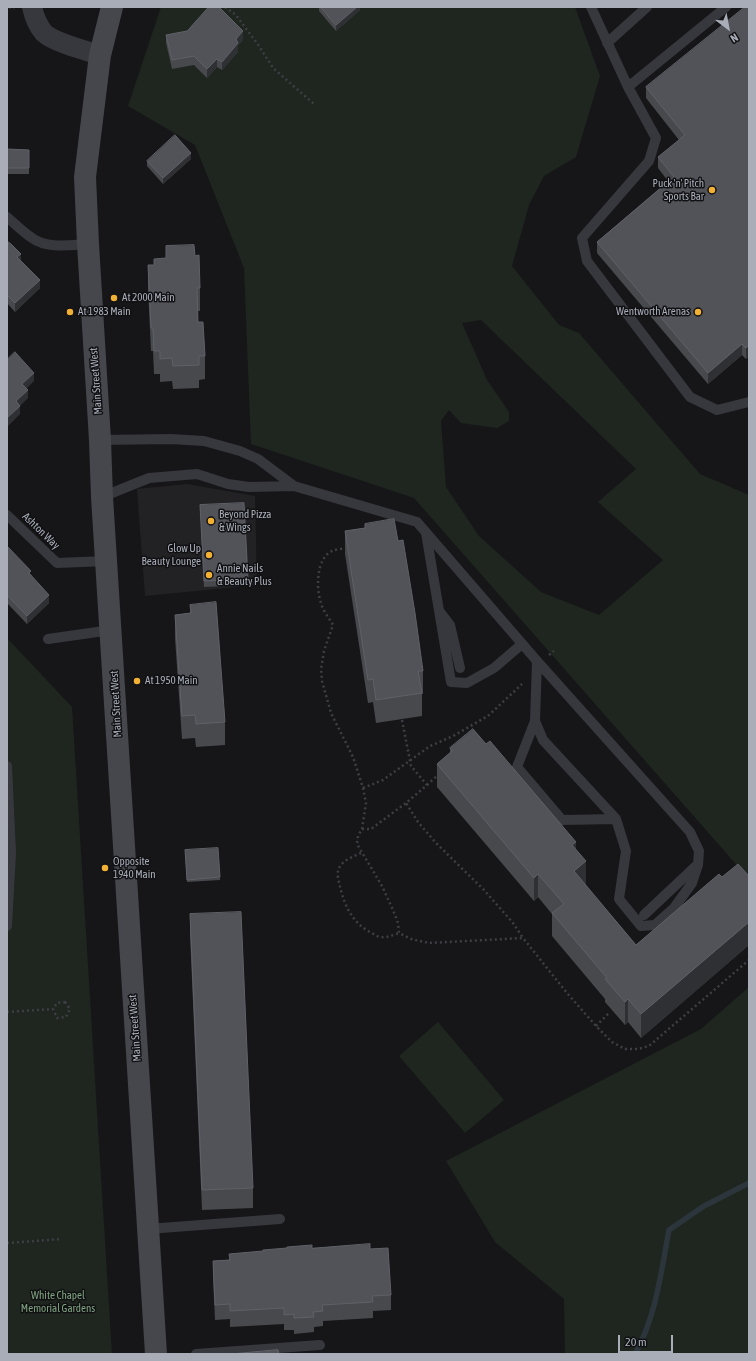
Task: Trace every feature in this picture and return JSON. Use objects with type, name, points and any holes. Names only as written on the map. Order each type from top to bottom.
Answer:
[{"type":"main road","name":"Main Street West","points":[[112,7],[100,55],[85,177],[102,497],[156,1354]]},
{"type":"street","points":[[32,7],[35,18],[44,34],[59,41],[100,55]]},
{"type":"lane","points":[[591,7],[606,43],[656,138],[649,161],[582,238],[587,262],[690,397],[716,410],[749,402]]},
{"type":"lane","points":[[606,43],[647,7]]},
{"type":"lane","points":[[628,87],[726,7]]},
{"type":"lane","points":[[7,217],[33,239],[46,244],[64,246],[88,244]]},
{"type":"lane","points":[[100,440],[171,439],[204,441],[240,451],[258,459],[294,486]]},
{"type":"lane","points":[[102,497],[149,478],[197,474],[228,484],[249,487],[294,486],[417,522],[522,644],[690,832],[699,851],[698,865],[692,883],[674,908],[655,925],[641,926],[619,899],[626,851],[616,819],[543,740],[535,721]]},
{"type":"lane","name":"Ashton Way","points":[[7,515],[57,563],[107,562]]},
{"type":"lane","points":[[426,533],[451,682],[467,683],[494,668],[522,644]]},
{"type":"lane","points":[[439,610],[450,625],[460,668]]},
{"type":"lane","points":[[48,639],[111,630]]},
{"type":"lane","points":[[537,661],[535,721],[517,767],[562,820],[616,819]]},
{"type":"lane","points":[[7,766],[11,853],[7,926]]},
{"type":"lane","points":[[644,915],[698,865]]},
{"type":"lane","points":[[148,1229],[280,1218]]},
{"type":"lane","points":[[196,1354],[320,1345]]},
{"type":"path","points":[[225,7],[236,15],[273,68],[314,104]]},
{"type":"path","points":[[351,547],[331,551],[325,556],[321,565],[318,581],[318,592],[321,605],[332,626],[324,651],[321,669],[322,681],[331,713],[353,756],[363,788],[366,803],[362,829],[358,836],[357,844],[382,886],[398,923],[399,933]]},
{"type":"path","points":[[363,788],[383,780],[410,762],[430,746],[453,736],[488,716],[526,680],[537,661]]},
{"type":"path","points":[[402,720],[411,766],[427,785]]},
{"type":"path","points":[[362,829],[371,829],[406,803],[439,775]]},
{"type":"path","points":[[406,803],[418,822],[431,838],[484,890],[513,923],[523,938],[567,993],[596,1026],[612,1042],[625,1049],[638,1049],[649,1046],[749,960]]},
{"type":"path","points":[[361,853],[351,857],[338,869],[338,875],[346,906],[353,918],[364,929],[380,937],[389,937],[399,933],[411,939],[429,943],[523,938]]},
{"type":"path","points":[[65,1002],[70,1009],[66,1017],[57,1018],[53,1009],[57,1003],[65,1002]]},
{"type":"path","points":[[7,1012],[53,1009]]},
{"type":"path","points":[[596,1026],[610,1012]]},
{"type":"path","points":[[7,1244],[62,1238]]},
{"type":"shaded area","points":[[187,484],[255,496],[257,585],[145,596],[137,489]]},
{"type":"green space","points":[[161,7],[575,7],[600,76],[576,157],[544,176],[529,205],[512,266],[559,325],[579,333],[700,474],[749,495],[749,879],[414,498],[251,444],[244,268],[195,145],[128,106]],"holes":[[[481,320],[636,469],[598,502],[663,560],[599,615],[541,592],[479,536],[446,487],[441,421],[449,410],[461,423],[497,428],[509,421],[509,412],[487,380],[462,323]]]},
{"type":"green space","name":"White Chapel Memorial Gardens","points":[[7,638],[72,707],[112,1354],[7,1354]]},
{"type":"green space","points":[[749,987],[749,1354],[565,1354],[564,1299],[495,1242],[446,1161],[701,1029]]},
{"type":"green space","points":[[438,1022],[504,1100],[465,1133],[399,1056]]},
{"type":"building","points":[[209,7],[220,8],[243,31],[236,39],[238,43],[222,62],[217,59],[207,69],[194,56],[172,60],[166,35],[187,31]]},
{"type":"building","points":[[321,7],[357,7],[336,25]]},
{"type":"building","points":[[745,7],[749,7],[749,345],[746,348],[742,344],[708,373],[597,242],[674,177],[658,157],[685,135],[646,87]]},
{"type":"building","points":[[175,135],[191,153],[163,178],[147,161]]},
{"type":"building","points":[[7,149],[29,150],[29,168],[7,168]]},
{"type":"building","points":[[7,241],[21,254],[17,257],[40,280],[15,303],[7,295]]},
{"type":"building","points":[[194,245],[195,256],[199,255],[200,288],[197,288],[198,322],[203,322],[205,356],[199,356],[199,365],[173,366],[172,358],[160,359],[160,351],[154,351],[153,328],[151,328],[148,265],[154,265],[154,259],[166,258],[166,246]]},
{"type":"building","points":[[15,352],[34,373],[22,384],[28,390],[16,401],[20,406],[7,418],[7,360]]},
{"type":"building","points":[[244,503],[248,579],[204,581],[200,505]]},
{"type":"building","points":[[394,519],[398,541],[403,540],[415,613],[423,671],[418,671],[422,693],[376,700],[373,679],[368,680],[345,531],[365,528],[365,524]]},
{"type":"building","points":[[7,546],[31,571],[29,573],[49,595],[27,616],[7,595]]},
{"type":"building","points":[[216,602],[225,722],[196,724],[195,715],[182,716],[175,615],[191,613],[190,605]]},
{"type":"building","points":[[473,729],[486,744],[490,741],[576,842],[572,845],[586,861],[574,871],[636,945],[719,874],[722,877],[738,864],[749,876],[749,922],[641,1014],[628,999],[625,1002],[605,979],[607,978],[552,913],[564,904],[538,874],[534,878],[437,764],[452,751],[450,748]]},
{"type":"building","points":[[218,848],[220,877],[187,880],[185,850]]},
{"type":"building","points":[[241,912],[253,1188],[202,1190],[190,914]]},
{"type":"building","points":[[370,1244],[370,1249],[388,1248],[391,1295],[372,1296],[373,1302],[322,1305],[323,1311],[313,1312],[314,1317],[294,1318],[294,1314],[284,1315],[284,1308],[230,1311],[230,1304],[215,1305],[213,1261],[230,1260],[229,1254],[312,1245],[312,1248]]},
{"type":"building","points":[[278,1350],[279,1354],[232,1354]]},
{"type":"waterway","points":[[635,1354],[653,1310],[669,1230],[704,1206],[749,1183]]},
{"type":"place","name":"Puck 'n' Pitch Sports Bar","points":[[712,190]]},
{"type":"place","name":"At 2000 Main","points":[[114,298]]},
{"type":"place","name":"At 1983 Main","points":[[70,312]]},
{"type":"place","name":"Wentworth Arenas","points":[[698,312]]},
{"type":"place","name":"Beyond Pizza & Wings","points":[[211,521]]},
{"type":"place","name":"Glow Up Beauty Lounge","points":[[209,555]]},
{"type":"place","name":"Annie Nails & Beauty Plus","points":[[209,575]]},
{"type":"place","name":"At 1950 Main","points":[[137,681]]},
{"type":"place","name":"Opposite 1940 Main","points":[[105,868]]}]
